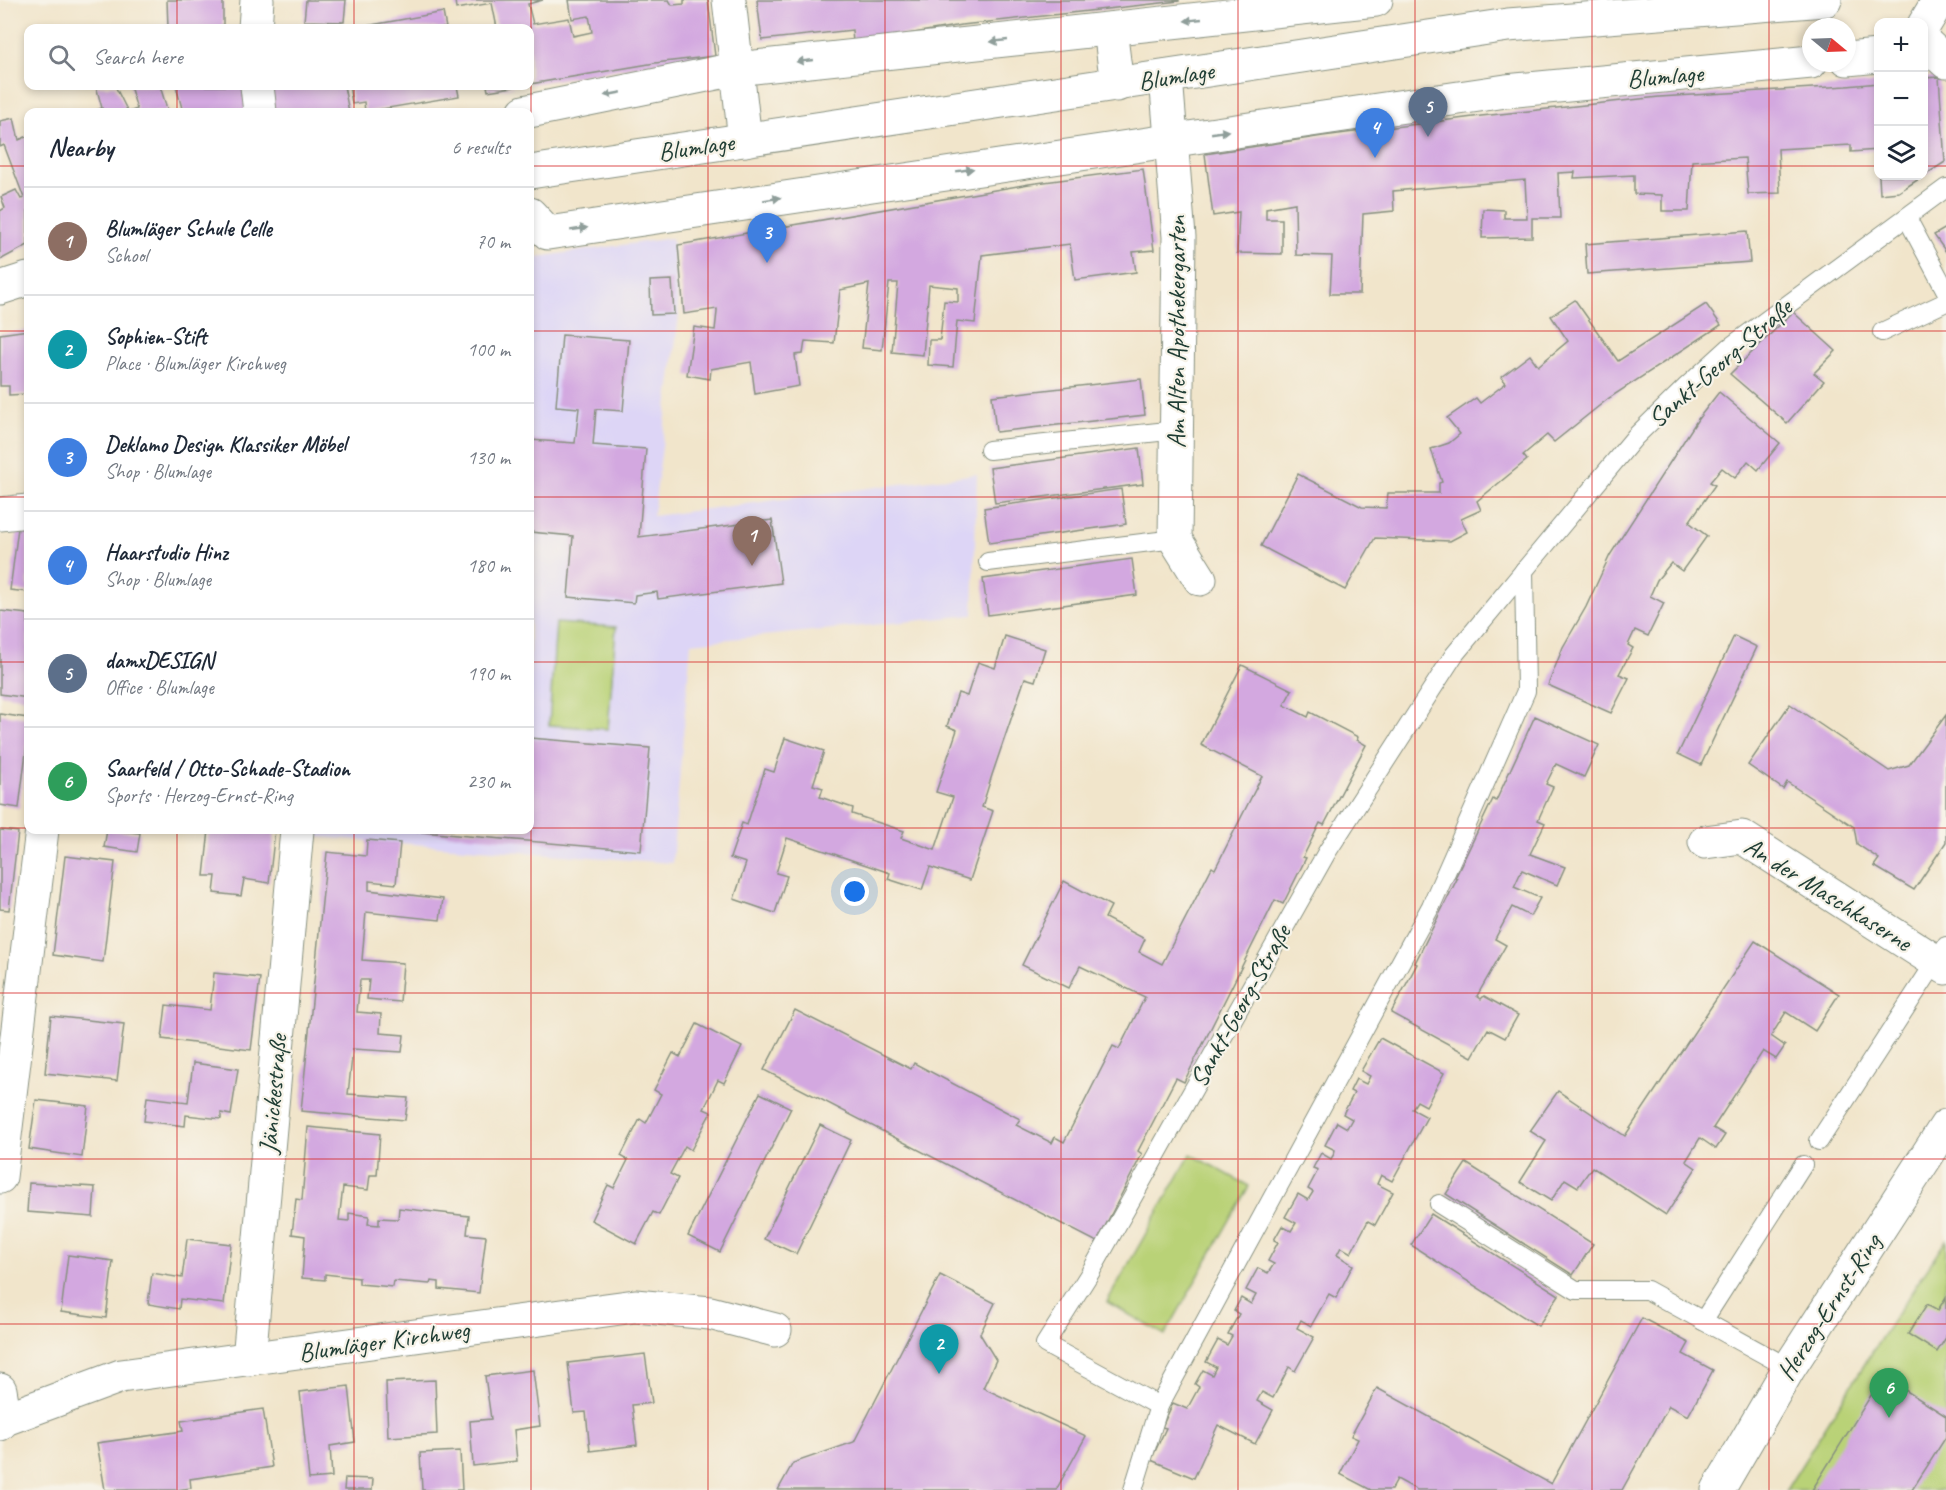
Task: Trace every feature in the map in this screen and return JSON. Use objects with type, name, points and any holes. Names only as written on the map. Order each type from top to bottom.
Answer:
[{"type":"street","points":[[255,24],[257,0]]},
{"type":"street","points":[[729,0],[745,140]]},
{"type":"street","name":"Blumlage","points":[[534,110],[736,69],[1376,0]]},
{"type":"street","name":"Blumlage","points":[[534,171],[1508,25],[1647,7],[1825,0]]},
{"type":"street","points":[[1927,18],[1939,0]]},
{"type":"street","points":[[1110,29],[1117,85]]},
{"type":"street","points":[[1928,46],[1946,62]]},
{"type":"street","points":[[1856,58],[1874,56]]},
{"type":"street","name":"Blumlage","points":[[534,218],[548,233],[1506,90],[1802,63]]},
{"type":"street","name":"Am Alten Apothekergarten","points":[[1166,77],[1179,237],[1175,539]]},
{"type":"street","points":[[258,90],[260,108]]},
{"type":"street","points":[[0,288],[24,280]]},
{"type":"street","points":[[0,514],[24,511]]},
{"type":"street","points":[[1175,539],[1200,579]]},
{"type":"street","points":[[0,1177],[42,834]]},
{"type":"street","name":"Jänickestraße","points":[[249,1359],[297,834]]},
{"type":"street","name":"An der Maschkaserne","points":[[1705,842],[1742,837],[1943,959]]},
{"type":"street","name":"Herzog-Ernst-Ring","points":[[1718,1490],[1789,1368],[1946,1126]]},
{"type":"street","name":"Blumläger Kirchweg","points":[[2,1411],[121,1376],[634,1306],[710,1313],[775,1330]]},
{"type":"lane","name":"Sankt-Georg-Straße","points":[[1159,1406],[1045,1344],[1090,1273],[1327,852],[1454,655],[1635,436],[1686,387],[1730,347],[1826,274],[1908,218],[1946,188]]},
{"type":"lane","points":[[1908,218],[1946,291]]},
{"type":"lane","points":[[1882,332],[1946,302]]},
{"type":"lane","points":[[989,450],[1177,430]]},
{"type":"lane","points":[[988,562],[1175,539]]},
{"type":"lane","points":[[1133,1490],[1159,1406],[1431,906],[1526,691],[1524,570]]},
{"type":"lane","points":[[1819,1141],[1943,959]]},
{"type":"lane","points":[[1703,1321],[1803,1165]]},
{"type":"lane","points":[[1439,1204],[1576,1290],[1647,1290],[1789,1368]]},
{"type":"shaded area","points":[[672,238],[679,316],[653,516],[977,474],[973,615],[691,643],[672,863],[317,837],[317,834],[534,834],[534,257]]},
{"type":"green space","points":[[556,623],[616,627],[608,729],[549,725]]},
{"type":"green space","points":[[1191,1154],[1249,1186],[1165,1335],[1107,1302]]},
{"type":"green space","points":[[1946,1240],[1946,1490],[1786,1490],[1876,1346]]},
{"type":"building","points":[[167,0],[223,0],[223,24],[168,24]]},
{"type":"building","points":[[306,0],[346,0],[344,22],[304,21]]},
{"type":"building","points":[[455,0],[543,0],[528,4],[533,24],[496,24],[492,3],[456,9]]},
{"type":"building","points":[[569,0],[669,0],[672,5],[684,4],[684,0],[708,0],[715,56],[655,63],[534,83],[533,24],[569,18],[573,36],[592,32],[589,16],[572,19]]},
{"type":"building","points":[[757,0],[1179,1],[962,25],[853,43],[852,30],[762,40]]},
{"type":"building","points":[[443,12],[445,24],[377,24]]},
{"type":"building","points":[[1939,77],[1945,162],[1928,173],[1928,78]]},
{"type":"building","points":[[1874,83],[1874,150],[1851,152],[1851,145],[1778,149],[1780,193],[1748,194],[1745,158],[1692,161],[1689,211],[1662,211],[1662,195],[1634,194],[1634,175],[1574,178],[1575,172],[1558,173],[1560,218],[1532,218],[1532,237],[1482,238],[1483,209],[1504,210],[1504,218],[1527,218],[1525,180],[1393,191],[1394,211],[1363,214],[1360,294],[1330,294],[1332,256],[1296,255],[1295,203],[1266,208],[1266,219],[1282,219],[1282,254],[1237,253],[1239,212],[1213,216],[1205,154],[1481,116],[1659,97]]},
{"type":"building","points":[[97,90],[117,90],[126,108],[102,108]]},
{"type":"building","points":[[131,90],[161,90],[167,108],[137,108]]},
{"type":"building","points":[[177,90],[244,90],[247,108],[182,108]]},
{"type":"building","points":[[269,90],[345,90],[348,108],[272,108]]},
{"type":"building","points":[[350,90],[458,90],[459,96],[388,108],[365,108],[364,102],[352,104]]},
{"type":"building","points":[[14,118],[19,140],[24,138],[24,198],[4,145],[0,147],[0,121]]},
{"type":"building","points":[[1143,169],[1154,250],[1133,252],[1136,272],[1075,280],[1070,244],[982,255],[975,323],[957,321],[953,367],[928,365],[929,340],[940,340],[944,301],[958,302],[958,288],[929,285],[923,355],[892,352],[898,283],[889,283],[882,350],[862,348],[869,284],[840,290],[834,343],[805,341],[803,354],[795,355],[799,386],[755,394],[751,362],[711,369],[710,379],[687,375],[694,327],[715,330],[717,309],[684,314],[678,245],[1029,184]]},
{"type":"building","points":[[1879,180],[1918,180],[1899,192],[1880,194]]},
{"type":"building","points":[[16,190],[21,199],[24,198],[24,247],[0,260],[0,211],[5,208],[1,197]]},
{"type":"building","points":[[1946,228],[1946,252],[1934,235]]},
{"type":"building","points":[[1747,231],[1750,262],[1587,274],[1585,244]]},
{"type":"building","points":[[672,280],[674,314],[651,315],[650,281]]},
{"type":"building","points":[[1575,300],[1618,361],[1706,304],[1721,325],[1609,398],[1554,442],[1547,435],[1523,455],[1527,460],[1477,501],[1481,510],[1461,519],[1467,532],[1450,541],[1375,538],[1345,590],[1261,546],[1298,474],[1362,507],[1386,508],[1388,493],[1439,493],[1439,483],[1442,482],[1431,449],[1449,443],[1460,434],[1447,418],[1476,398],[1480,403],[1506,383],[1501,377],[1530,355],[1538,366],[1568,341],[1551,316]]},
{"type":"building","points":[[1793,312],[1836,351],[1814,373],[1824,381],[1787,423],[1730,374]]},
{"type":"building","points":[[24,331],[24,394],[9,395],[9,386],[0,386],[0,334]]},
{"type":"building","points":[[562,335],[629,340],[623,411],[596,409],[593,445],[646,449],[639,537],[772,520],[781,583],[658,599],[657,592],[635,595],[634,603],[568,597],[573,536],[534,532],[534,440],[575,443],[579,408],[556,406]]},
{"type":"building","points":[[1141,379],[1145,415],[996,432],[992,396]]},
{"type":"building","points":[[1719,392],[1780,443],[1758,470],[1748,461],[1735,478],[1722,468],[1710,482],[1715,485],[1689,522],[1707,536],[1682,571],[1671,563],[1657,580],[1650,596],[1664,603],[1648,636],[1635,630],[1628,645],[1633,648],[1619,674],[1629,678],[1611,713],[1548,685],[1563,647],[1586,607],[1610,555],[1698,419]]},
{"type":"building","points":[[1139,448],[1143,484],[995,503],[990,468]]},
{"type":"building","points":[[1121,489],[1126,524],[989,543],[984,508]]},
{"type":"building","points":[[18,528],[24,529],[24,592],[10,590]]},
{"type":"building","points":[[1132,559],[1137,595],[988,615],[983,579]]},
{"type":"building","points":[[0,611],[24,614],[24,697],[0,694]]},
{"type":"building","points":[[1005,636],[1045,649],[1035,681],[1025,678],[992,775],[982,807],[993,811],[970,880],[930,867],[922,890],[888,879],[890,873],[787,838],[776,873],[787,876],[775,913],[734,899],[746,863],[730,858],[742,823],[747,825],[765,769],[774,772],[785,738],[824,751],[813,785],[823,788],[820,797],[853,808],[852,814],[904,831],[901,838],[935,850],[953,797],[936,792],[957,730],[947,726],[958,693],[967,696],[978,662],[995,668]]},
{"type":"building","points":[[1734,636],[1757,647],[1701,765],[1678,754]]},
{"type":"building","points":[[1242,665],[1292,690],[1284,705],[1308,717],[1310,712],[1358,737],[1357,740],[1366,745],[1324,825],[1320,823],[1303,857],[1306,858],[1283,904],[1275,900],[1184,1082],[1176,1078],[1138,1151],[1142,1154],[1097,1242],[764,1070],[795,1010],[911,1069],[914,1063],[1020,1119],[1016,1125],[1052,1143],[1055,1137],[1064,1142],[1113,1046],[1119,1049],[1145,997],[1080,966],[1069,988],[1022,965],[1064,881],[1111,906],[1105,918],[1145,939],[1139,952],[1162,964],[1212,867],[1215,869],[1262,776],[1201,745]]},
{"type":"building","points":[[1790,704],[1889,771],[1909,765],[1946,715],[1946,842],[1914,890],[1874,866],[1879,859],[1857,844],[1854,827],[1787,782],[1783,789],[1748,765]]},
{"type":"building","points":[[0,714],[24,717],[24,768],[19,808],[0,805]]},
{"type":"building","points":[[1535,716],[1599,745],[1584,777],[1556,764],[1546,784],[1553,787],[1538,820],[1545,823],[1530,854],[1565,867],[1557,885],[1522,870],[1520,874],[1514,887],[1540,898],[1530,916],[1512,907],[1495,939],[1506,945],[1477,996],[1481,999],[1484,996],[1518,1015],[1505,1038],[1488,1029],[1472,1057],[1391,1013],[1417,964],[1415,963],[1457,879],[1455,878],[1493,799],[1496,801]]},
{"type":"building","points":[[534,738],[650,748],[641,851],[446,834],[534,834]]},
{"type":"building","points":[[0,830],[18,832],[9,910],[0,909]]},
{"type":"building","points":[[106,834],[140,834],[137,852],[104,847]]},
{"type":"building","points":[[209,834],[275,834],[269,883],[244,879],[241,896],[214,893],[216,876],[204,876]]},
{"type":"building","points":[[367,840],[400,843],[396,884],[369,881],[369,890],[443,899],[440,920],[366,912],[362,960],[403,963],[400,1002],[367,999],[369,980],[360,980],[357,1012],[381,1014],[380,1033],[404,1035],[402,1052],[353,1049],[348,1094],[408,1098],[405,1120],[301,1111],[327,852],[366,856]]},
{"type":"building","points":[[65,856],[115,862],[103,962],[53,955]]},
{"type":"building","points":[[1755,941],[1839,994],[1815,1031],[1786,1012],[1771,1036],[1785,1046],[1776,1059],[1763,1051],[1713,1128],[1725,1135],[1716,1149],[1700,1138],[1686,1161],[1696,1168],[1666,1215],[1592,1167],[1578,1187],[1565,1179],[1551,1201],[1520,1182],[1546,1141],[1530,1131],[1558,1091],[1625,1136]]},
{"type":"building","points":[[214,973],[260,978],[251,1050],[162,1039],[166,1005],[210,1010]]},
{"type":"building","points":[[51,1016],[124,1024],[117,1081],[45,1073]]},
{"type":"building","points":[[697,1024],[742,1047],[724,1083],[718,1080],[704,1109],[711,1112],[691,1150],[685,1146],[670,1174],[678,1178],[659,1215],[653,1212],[636,1244],[591,1220],[608,1185],[614,1188],[628,1160],[621,1156],[640,1119],[646,1123],[661,1094],[654,1090],[673,1053],[680,1057]]},
{"type":"building","points":[[1380,1038],[1444,1073],[1426,1106],[1417,1101],[1412,1109],[1427,1117],[1392,1181],[1381,1175],[1377,1184],[1393,1192],[1375,1225],[1368,1221],[1351,1253],[1341,1247],[1337,1255],[1353,1265],[1336,1298],[1329,1294],[1311,1326],[1301,1320],[1297,1328],[1314,1337],[1295,1371],[1289,1367],[1273,1398],[1262,1392],[1257,1401],[1273,1410],[1255,1444],[1218,1425],[1194,1478],[1151,1460],[1166,1428],[1162,1427],[1173,1403],[1187,1409],[1199,1387],[1195,1384],[1203,1370],[1212,1375],[1216,1367],[1206,1362],[1218,1340],[1227,1345],[1232,1336],[1228,1334],[1239,1314],[1234,1311],[1241,1298],[1251,1304],[1256,1295],[1246,1290],[1258,1268],[1268,1273],[1274,1264],[1268,1261],[1278,1242],[1274,1240],[1282,1226],[1291,1231],[1296,1223],[1285,1217],[1298,1194],[1308,1200],[1313,1192],[1308,1189],[1318,1170],[1313,1168],[1321,1153],[1331,1159],[1334,1154],[1335,1150],[1325,1145],[1337,1122],[1347,1128],[1352,1119],[1343,1114],[1354,1093],[1350,1091],[1356,1079],[1366,1084],[1370,1076],[1361,1071]]},
{"type":"building","points":[[193,1063],[238,1069],[231,1115],[221,1113],[221,1119],[186,1115],[185,1126],[144,1121],[147,1097],[188,1102]]},
{"type":"building","points":[[760,1093],[791,1108],[720,1252],[688,1236]]},
{"type":"building","points":[[36,1100],[88,1106],[82,1157],[29,1149]]},
{"type":"building","points":[[820,1125],[851,1140],[796,1254],[764,1239]]},
{"type":"building","points":[[308,1127],[380,1134],[377,1175],[370,1175],[368,1190],[343,1187],[339,1220],[349,1221],[349,1213],[369,1216],[368,1224],[379,1225],[379,1218],[398,1219],[399,1208],[469,1216],[467,1234],[486,1236],[479,1293],[439,1289],[439,1282],[431,1281],[430,1284],[394,1281],[393,1287],[359,1284],[359,1278],[325,1274],[325,1280],[302,1278],[305,1236],[292,1234],[296,1199],[302,1200]]},
{"type":"building","points":[[1466,1163],[1593,1244],[1573,1275],[1446,1194]]},
{"type":"building","points":[[29,1183],[95,1187],[93,1217],[27,1212]]},
{"type":"building","points":[[1431,1214],[1559,1295],[1538,1326],[1411,1245]]},
{"type":"building","points":[[187,1239],[231,1244],[224,1304],[180,1299],[179,1309],[148,1304],[152,1273],[182,1278]]},
{"type":"building","points":[[68,1255],[113,1261],[106,1318],[61,1312]]},
{"type":"building","points":[[940,1275],[995,1303],[980,1334],[996,1360],[983,1388],[1086,1436],[1056,1490],[778,1490],[793,1463],[854,1442]]},
{"type":"building","points":[[1946,1297],[1946,1340],[1937,1352],[1908,1334],[1927,1304],[1938,1310]]},
{"type":"building","points":[[1642,1318],[1689,1343],[1683,1354],[1713,1370],[1688,1416],[1669,1406],[1622,1490],[1417,1490],[1397,1479],[1391,1490],[1371,1490],[1340,1474],[1358,1439],[1351,1436],[1377,1388],[1551,1484]]},
{"type":"building","points":[[645,1354],[652,1403],[632,1405],[637,1445],[590,1451],[586,1412],[574,1413],[568,1363]]},
{"type":"building","points":[[533,1370],[540,1426],[514,1430],[517,1461],[473,1466],[470,1421],[491,1419],[485,1376]]},
{"type":"building","points":[[1883,1376],[1946,1416],[1946,1437],[1912,1490],[1812,1490]]},
{"type":"building","points":[[435,1380],[437,1434],[388,1437],[386,1382]]},
{"type":"building","points":[[349,1386],[355,1442],[330,1446],[332,1477],[309,1479],[300,1392]]},
{"type":"building","points":[[263,1409],[272,1467],[190,1479],[191,1488],[177,1490],[105,1490],[97,1443],[183,1431],[181,1421]]},
{"type":"building","points":[[460,1451],[462,1490],[422,1490],[420,1453]]},
{"type":"building","points":[[345,1478],[373,1479],[372,1490],[344,1490]]},
{"type":"place","name":"damxDESIGN","points":[[1428,137]]},
{"type":"place","name":"Haarstudio Hinz","points":[[1375,158]]},
{"type":"place","name":"Deklamo Design Klassiker Möbel","points":[[767,263]]},
{"type":"place","name":"Blumläger Schule Celle","points":[[752,566]]},
{"type":"place","name":"Sophien-Stift","points":[[939,1374]]},
{"type":"place","name":"Saarfeld / Otto-Schade-Stadion","points":[[1889,1418]]}]
